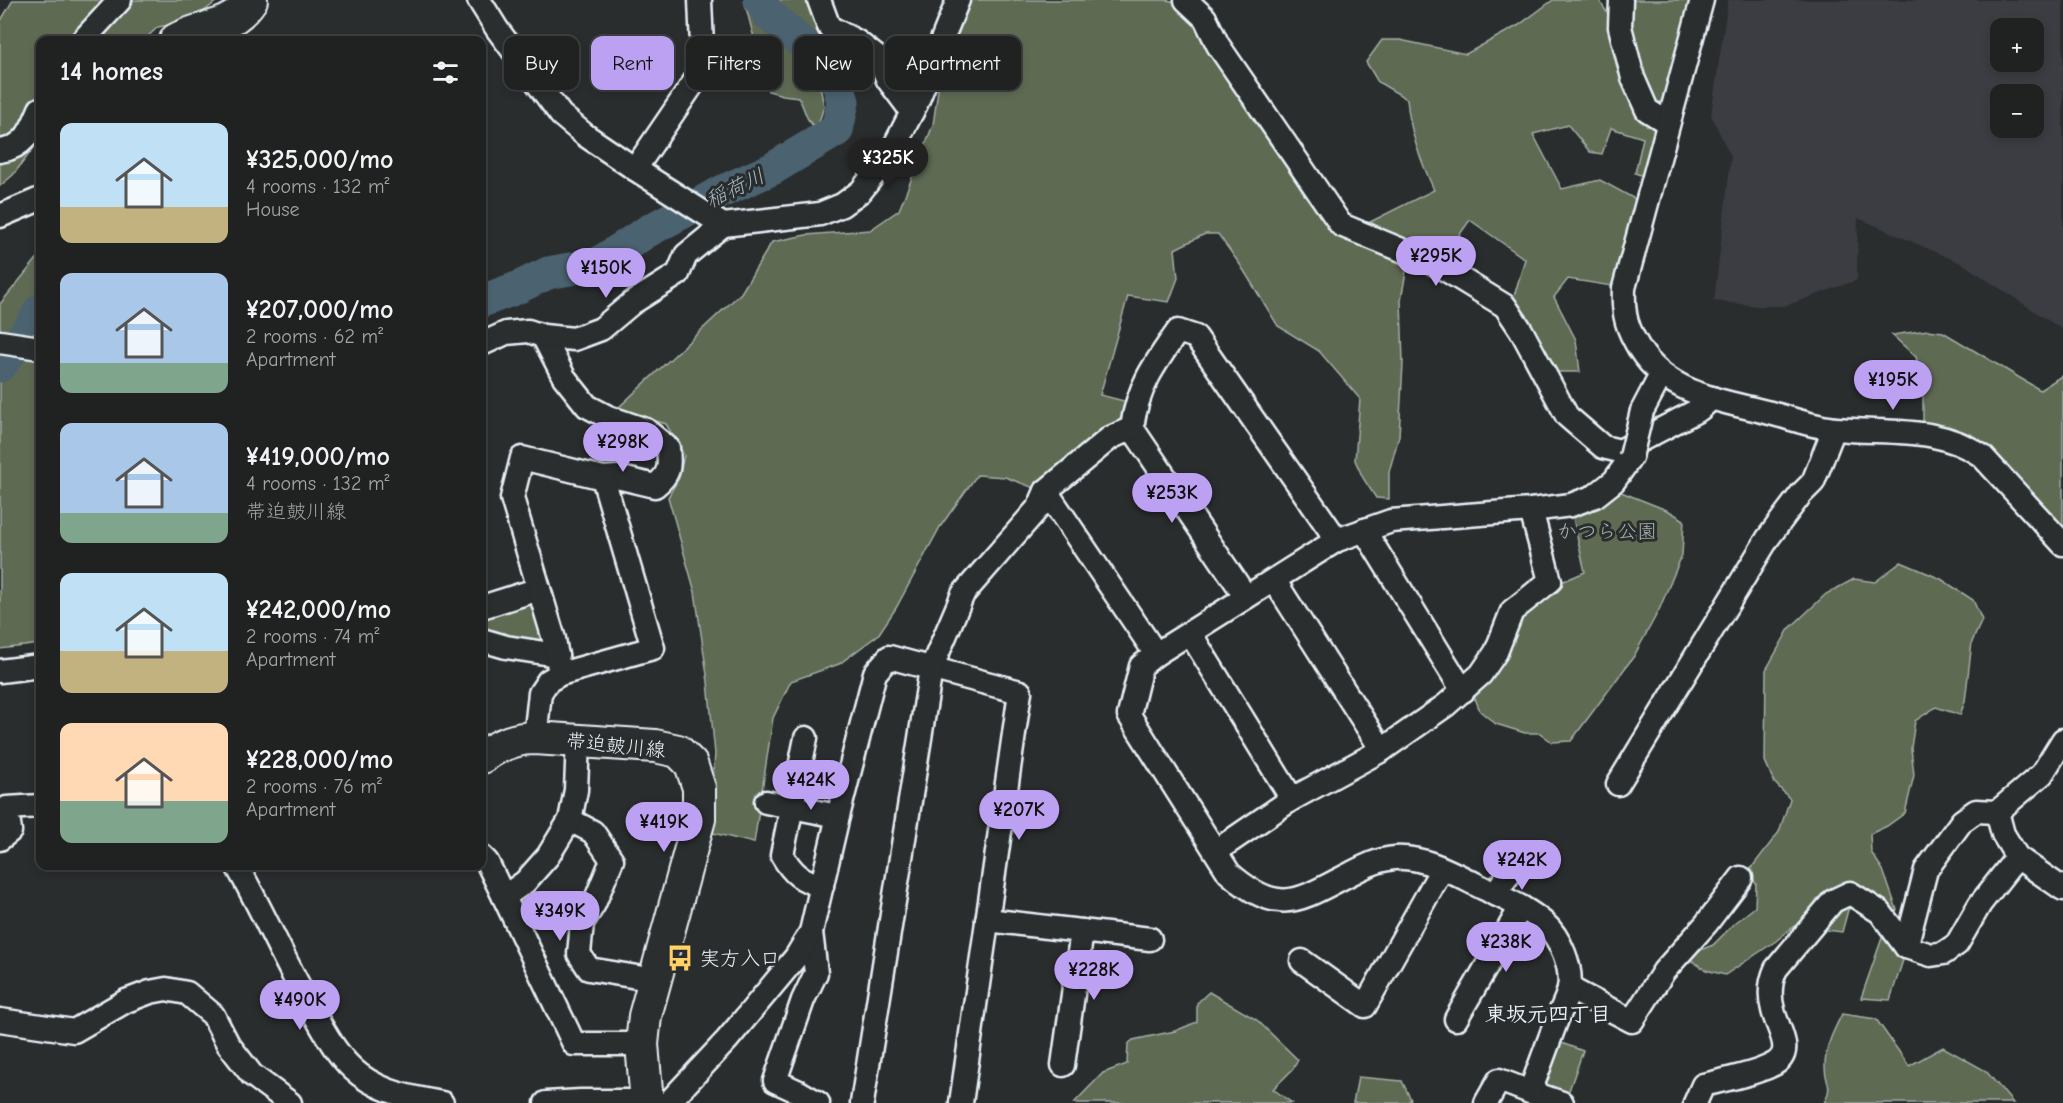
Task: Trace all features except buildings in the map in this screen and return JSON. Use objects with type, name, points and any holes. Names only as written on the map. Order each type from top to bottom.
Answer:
[{"type":"street","points":[[87,36],[120,0]]},
{"type":"street","points":[[188,36],[222,25],[244,11],[251,0]]},
{"type":"street","points":[[478,0],[561,115],[585,135],[635,169],[719,222],[820,214],[842,206],[861,191],[891,153],[912,112],[958,0]]},
{"type":"street","points":[[635,169],[703,69],[700,0]]},
{"type":"street","points":[[819,0],[829,27],[856,41],[878,58],[888,80],[912,112]]},
{"type":"street","points":[[1186,0],[1205,18],[1218,45],[1341,225],[1438,265],[1505,306],[1521,330],[1567,416],[1603,447],[1620,451],[1700,409],[1712,398]]},
{"type":"street","points":[[1621,0],[1620,27],[1633,78],[1647,110],[1668,123]]},
{"type":"street","points":[[1702,0],[1624,288],[1623,307],[1627,326],[1641,354],[1661,375],[1684,388],[1712,398],[1834,429],[1926,434],[1967,446],[1982,456],[2063,544]]},
{"type":"street","points":[[0,151],[10,150],[29,136],[36,119]]},
{"type":"street","points":[[0,216],[36,202]]},
{"type":"street","points":[[486,342],[506,333],[528,331],[543,336],[574,339],[601,329],[632,303],[678,274],[686,255],[719,222]]},
{"type":"street","points":[[1246,597],[1132,428],[1134,407],[1150,369],[1178,332],[1197,337],[1337,540]]},
{"type":"street","points":[[535,738],[540,693],[558,664],[554,639],[512,498],[522,458],[603,478],[617,477],[655,486],[666,477],[670,462],[668,448],[646,430],[608,417],[587,406],[564,377],[543,336]]},
{"type":"street","points":[[0,342],[36,347]]},
{"type":"street","points":[[1530,1092],[1569,988],[1567,959],[1545,924],[1521,907],[1442,869],[1415,860],[1398,858],[1382,860],[1360,868],[1302,898],[1282,901],[1265,897],[1248,889],[1229,873],[1129,715],[1141,666],[1156,654],[1337,540],[1391,520],[1531,510],[1571,505],[1595,496],[1614,481],[1631,457],[1642,411],[1661,375]]},
{"type":"street","points":[[862,1103],[931,669],[963,594],[1039,507],[1046,491],[1110,438],[1132,428]]},
{"type":"street","points":[[1618,784],[1768,538],[1801,494],[1813,482],[1834,429]]},
{"type":"street","points":[[486,641],[558,664],[653,648],[603,478]]},
{"type":"street","points":[[1046,491],[1156,654]]},
{"type":"street","points":[[1216,851],[1292,800],[1382,750],[1463,691],[1481,674],[1496,652],[1512,611],[1550,581],[1531,510]]},
{"type":"street","points":[[1364,530],[1463,691]]},
{"type":"street","points":[[1274,580],[1382,750]]},
{"type":"street","points":[[486,606],[539,589]]},
{"type":"street","points":[[1190,633],[1292,800]]},
{"type":"street","points":[[546,1103],[654,1102],[727,1040],[796,957],[811,932],[875,673],[889,657],[1020,692],[961,1103]]},
{"type":"street","points":[[0,671],[36,666]]},
{"type":"street","name":"帯迫皷川線","points":[[486,754],[497,746],[521,738],[578,740],[655,746],[678,751],[691,764],[699,788],[699,819],[645,1016],[642,1044],[654,1102]]},
{"type":"street","points":[[806,738],[782,855],[790,870],[807,881],[822,886]]},
{"type":"street","points":[[504,897],[525,882],[548,856],[570,820],[576,790],[578,740]]},
{"type":"street","points":[[1906,947],[1926,870],[1962,821],[1976,811],[1997,812],[2042,774],[2063,740]]},
{"type":"street","points":[[766,802],[838,816]]},
{"type":"street","points":[[0,839],[10,831],[7,808],[36,806]]},
{"type":"street","points":[[1997,812],[2003,834],[2017,857],[2063,889]]},
{"type":"street","points":[[570,820],[593,832],[612,860],[594,904],[582,923],[579,954],[589,969],[655,980]]},
{"type":"street","points":[[1494,894],[1510,873],[1530,855],[1542,859]]},
{"type":"street","points":[[1695,1103],[1703,1085],[1772,1066],[1784,1054],[1785,1044],[1773,1010],[1770,988],[1772,978],[1776,969],[1833,901],[1850,893],[1880,912],[1906,947],[1931,955],[1944,953],[1953,948],[1980,904],[2017,857]]},
{"type":"street","points":[[486,861],[574,1044],[642,1044]]},
{"type":"street","points":[[1302,961],[1365,1006],[1442,869]]},
{"type":"street","points":[[239,870],[302,994],[342,1059],[361,1076],[392,1093],[442,1103]]},
{"type":"street","points":[[1569,988],[1632,1021],[1664,971],[1706,924],[1741,878]]},
{"type":"street","points":[[1456,1019],[1521,907]]},
{"type":"street","points":[[987,920],[1150,939]]},
{"type":"street","points":[[1063,1065],[1082,931]]},
{"type":"street","points":[[811,932],[816,973],[803,1000],[775,1081],[818,1103]]},
{"type":"street","points":[[0,1020],[74,1031],[126,1001],[150,992],[166,989],[187,993],[213,1016],[228,1044],[252,1075],[290,1103]]},
{"type":"street","points":[[1486,1103],[1499,1080],[1562,1103]]},
{"type":"shaded area","points":[[1728,0],[2063,0],[2063,330],[1963,264],[1858,218],[1857,280],[1785,306],[1758,306],[1714,301],[1731,157],[1711,115]]},
{"type":"green space","points":[[13,0],[218,0],[192,21],[158,27],[148,36],[36,36],[36,112],[11,140],[0,142],[0,22]]},
{"type":"green space","points":[[744,0],[814,0],[828,36],[794,36],[794,90],[821,90],[824,106],[817,129],[807,118],[798,97],[768,91],[782,90],[782,36],[753,36]]},
{"type":"green space","points":[[963,0],[1167,0],[1183,4],[1203,27],[1226,75],[1304,194],[1334,233],[1397,255],[1407,266],[1401,300],[1403,363],[1399,436],[1389,472],[1389,499],[1376,498],[1355,460],[1360,399],[1319,351],[1278,326],[1218,234],[1205,234],[1175,249],[1178,278],[1169,302],[1128,296],[1100,395],[1128,402],[1120,420],[1034,488],[1005,477],[977,475],[940,527],[896,608],[878,635],[839,664],[791,681],[773,718],[754,843],[709,832],[715,754],[708,682],[695,592],[668,497],[679,478],[684,455],[666,424],[617,409],[741,293],[772,242],[806,235],[870,230],[899,210],[933,125],[938,90],[1021,90],[1021,36],[951,36]]},
{"type":"green space","points":[[1553,0],[1599,0],[1615,25],[1658,129],[1646,177],[1635,173],[1643,138],[1611,128],[1602,154],[1590,152],[1568,125],[1533,134],[1562,189],[1600,180],[1637,200],[1612,286],[1568,279],[1554,297],[1576,340],[1580,372],[1552,372],[1512,303],[1525,259],[1470,220],[1442,259],[1370,222],[1434,190],[1416,146],[1407,99],[1378,82],[1366,62],[1382,40],[1400,40],[1466,54],[1519,25]]},
{"type":"green space","points":[[1626,0],[1694,0],[1664,112],[1639,75]]},
{"type":"green space","points":[[33,149],[13,175],[0,186],[0,160]]},
{"type":"green space","points":[[36,260],[36,644],[0,649],[0,304]]},
{"type":"green space","points":[[1928,330],[1943,332],[2040,390],[2063,375],[2063,527],[1972,435],[1954,428],[1923,423],[1923,386],[1916,357],[1892,335]]},
{"type":"green space","name":"かつら公園","points":[[1621,492],[1669,511],[1684,520],[1682,555],[1659,610],[1634,656],[1571,741],[1552,742],[1540,733],[1525,733],[1496,724],[1480,711],[1473,693],[1517,615],[1557,584],[1585,572],[1573,518]]},
{"type":"green space","points":[[1901,562],[1941,579],[1973,600],[1982,620],[1972,642],[1965,701],[1960,715],[1936,707],[1915,721],[1911,748],[1914,775],[1905,813],[1887,826],[1870,834],[1871,852],[1883,870],[1897,910],[1890,916],[1862,897],[1848,910],[1842,932],[1794,926],[1776,941],[1725,975],[1706,970],[1692,961],[1690,954],[1713,945],[1755,907],[1756,884],[1749,871],[1779,832],[1790,799],[1774,782],[1765,761],[1766,670],[1789,629],[1826,594],[1854,579],[1875,582]]},
{"type":"green space","points":[[534,602],[546,637],[536,645],[486,632],[486,612]]},
{"type":"green space","points":[[1882,938],[1905,954],[1890,1000],[1861,998]]},
{"type":"green space","points":[[1209,992],[1257,1020],[1298,1060],[1293,1069],[1273,1089],[1292,1103],[1074,1103],[1103,1073],[1127,1064],[1128,1044],[1133,1040],[1175,1031],[1197,1022],[1197,1003]]},
{"type":"green space","points":[[1842,1014],[1876,1019],[1909,1066],[1943,1047],[1986,1071],[2013,1103],[1824,1103],[1829,1088],[1825,1073],[1826,1053]]},
{"type":"green space","points":[[1556,1041],[1583,1051],[1566,1099],[1541,1083]]},
{"type":"green space","points":[[1358,1077],[1402,1081],[1411,1100],[1406,1103],[1353,1103]]},
{"type":"waterway","name":"稲荷川","points":[[486,300],[548,273],[597,264],[648,231],[723,191],[772,169],[837,130],[843,102],[839,86],[819,57],[769,15],[760,0]]},
{"type":"waterway","name":"稲荷川","points":[[0,366],[36,317]]},
{"type":"place","name":"実方入口","points":[[680,958]]},
{"type":"district","name":"東坂元四丁目","points":[[1548,1014]]}]
